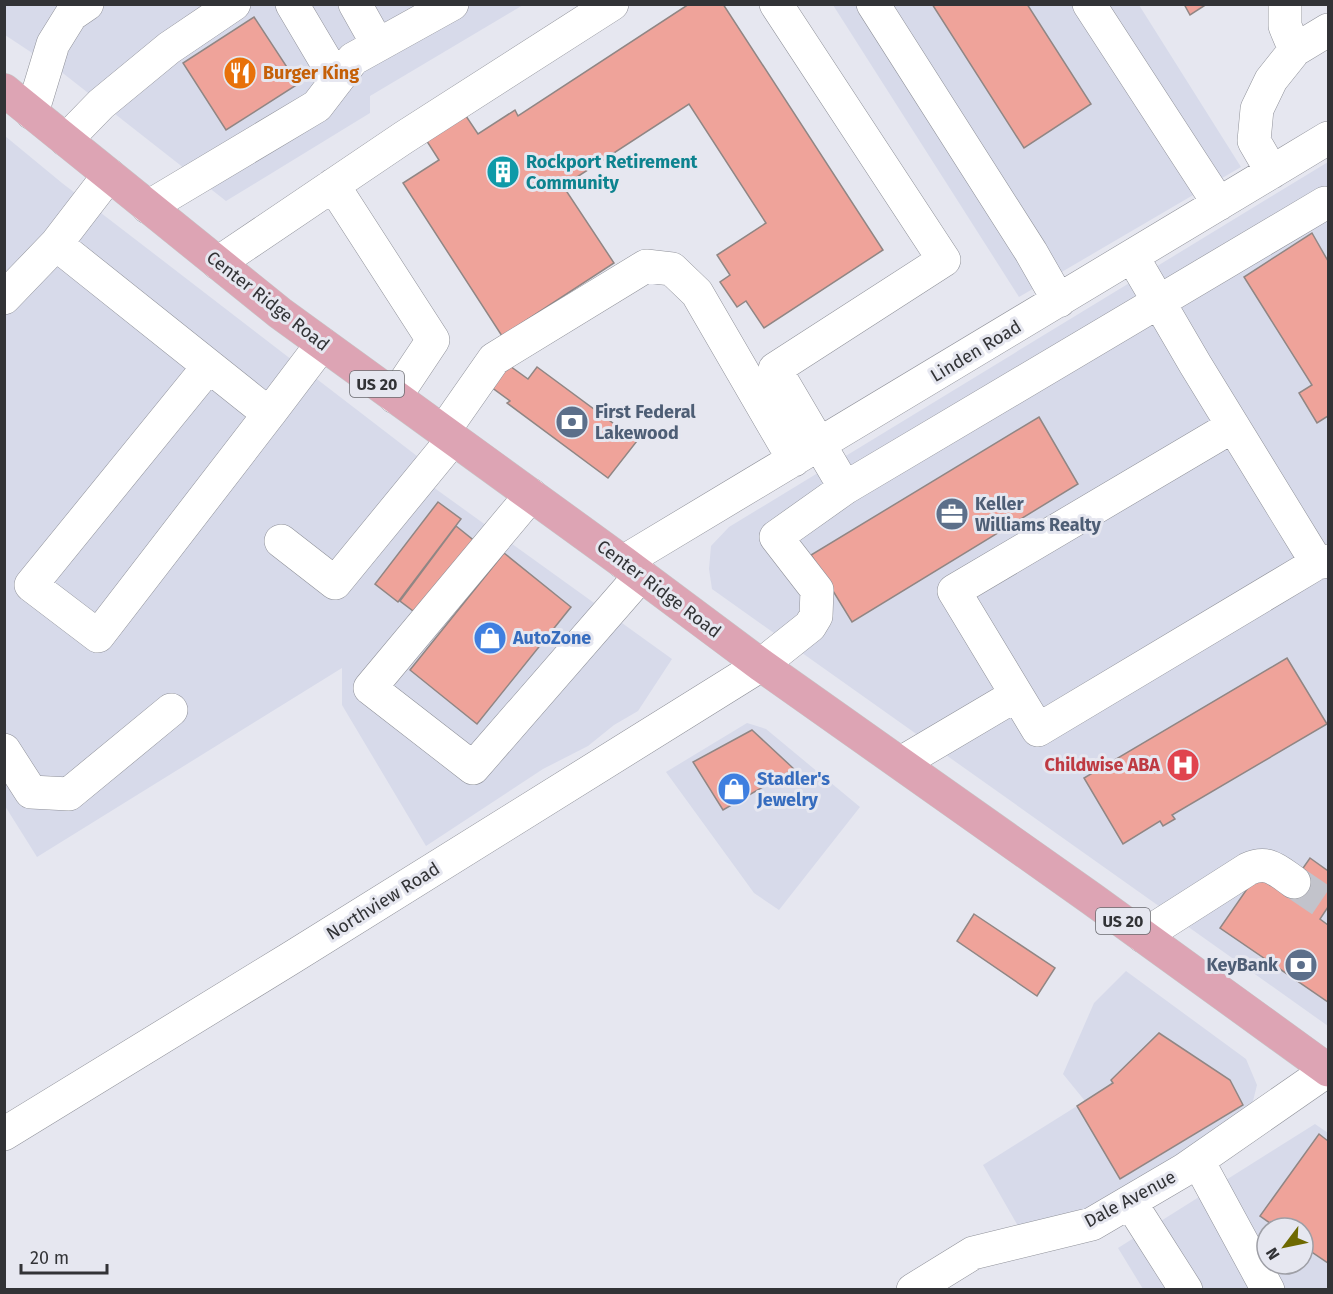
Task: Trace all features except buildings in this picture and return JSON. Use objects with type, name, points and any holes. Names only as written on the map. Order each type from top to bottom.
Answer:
[{"type":"main road","name":"Center Ridge Road","points":[[13,101],[66,140],[280,313],[322,344],[761,664],[1328,1070]]},
{"type":"street","points":[[66,140],[101,104],[152,62],[234,4]]},
{"type":"street","points":[[292,4],[337,80]]},
{"type":"street","points":[[355,4],[378,45]]},
{"type":"street","points":[[148,207],[317,106],[353,59],[452,4]]},
{"type":"street","points":[[218,263],[403,138],[612,4]]},
{"type":"street","points":[[776,4],[944,260],[775,369],[807,452]]},
{"type":"street","points":[[873,4],[1031,252],[1059,301]]},
{"type":"street","points":[[1089,4],[1219,204]]},
{"type":"street","points":[[1285,4],[1285,26],[1295,50]]},
{"type":"street","points":[[13,101],[53,44],[72,8]]},
{"type":"street","points":[[1272,172],[1254,141],[1257,109],[1271,80],[1295,50],[1329,30]]},
{"type":"street","name":"Linden Road","points":[[531,495],[369,688],[473,768],[632,569],[807,452],[1329,138]]},
{"type":"street","points":[[4,298],[56,244],[109,175]]},
{"type":"street","points":[[333,185],[433,340],[395,397]]},
{"type":"street","points":[[281,541],[334,583],[448,435],[472,390],[494,359],[646,266],[672,269],[697,293],[807,452],[845,488],[1325,203]]},
{"type":"street","points":[[56,244],[269,414]]},
{"type":"street","points":[[1132,256],[1233,426],[1323,562],[1038,730],[954,591],[1233,426]]},
{"type":"street","points":[[209,366],[31,585],[98,636],[322,344]]},
{"type":"street","points":[[927,380],[951,425]]},
{"type":"street","name":"Northview Road","points":[[4,1134],[291,958],[761,664],[810,626],[816,616],[817,590],[776,537],[845,488]]},
{"type":"street","points":[[901,764],[1016,695]]},
{"type":"street","points":[[4,750],[31,792],[69,794],[171,710]]},
{"type":"street","points":[[1143,936],[1238,874],[1259,864],[1273,867],[1293,882]]},
{"type":"street","name":"Dale Avenue","points":[[913,1290],[973,1253],[1092,1224],[1198,1161],[1328,1070]]},
{"type":"street","points":[[1198,1161],[1268,1290]]},
{"type":"street","points":[[1130,1202],[1186,1290]]},
{"type":"shaded area","points":[[4,5],[523,5],[370,96],[370,113],[226,201],[64,74],[5,35]]},
{"type":"shaded area","points":[[833,5],[1139,5],[1241,167],[1019,297]]},
{"type":"shaded area","points":[[5,136],[62,183],[443,476],[433,487],[672,659],[638,711],[614,725],[588,746],[543,769],[426,846],[342,705],[342,668],[37,857],[5,806]]},
{"type":"shaded area","points":[[1328,162],[1328,1026],[712,589],[709,569],[711,546],[729,527]]},
{"type":"shaded area","points":[[747,723],[766,729],[860,807],[779,910],[754,893],[666,772]]},
{"type":"shaded area","points":[[1126,971],[1246,1059],[1257,1085],[1252,1105],[1113,1200],[1022,1233],[983,1165],[1085,1101],[1063,1074],[1094,1003]]},
{"type":"shaded area","points":[[1315,1124],[1328,1133],[1328,1289],[1143,1289],[1118,1248]]},
{"type":"tunnel","points":[[1294,882],[1328,905]]},
{"type":"place","name":"Burger King","points":[[240,73]]},
{"type":"place","name":"Rockport Retirement Community","points":[[503,172]]},
{"type":"place","name":"First Federal Lakewood","points":[[572,422]]},
{"type":"place","name":"Keller Williams Realty","points":[[952,514]]},
{"type":"place","name":"AutoZone","points":[[490,638]]},
{"type":"place","name":"Childwise ABA","points":[[1183,765]]},
{"type":"place","name":"Stadler's Jewelry","points":[[734,789]]},
{"type":"place","name":"KeyBank","points":[[1301,965]]}]
